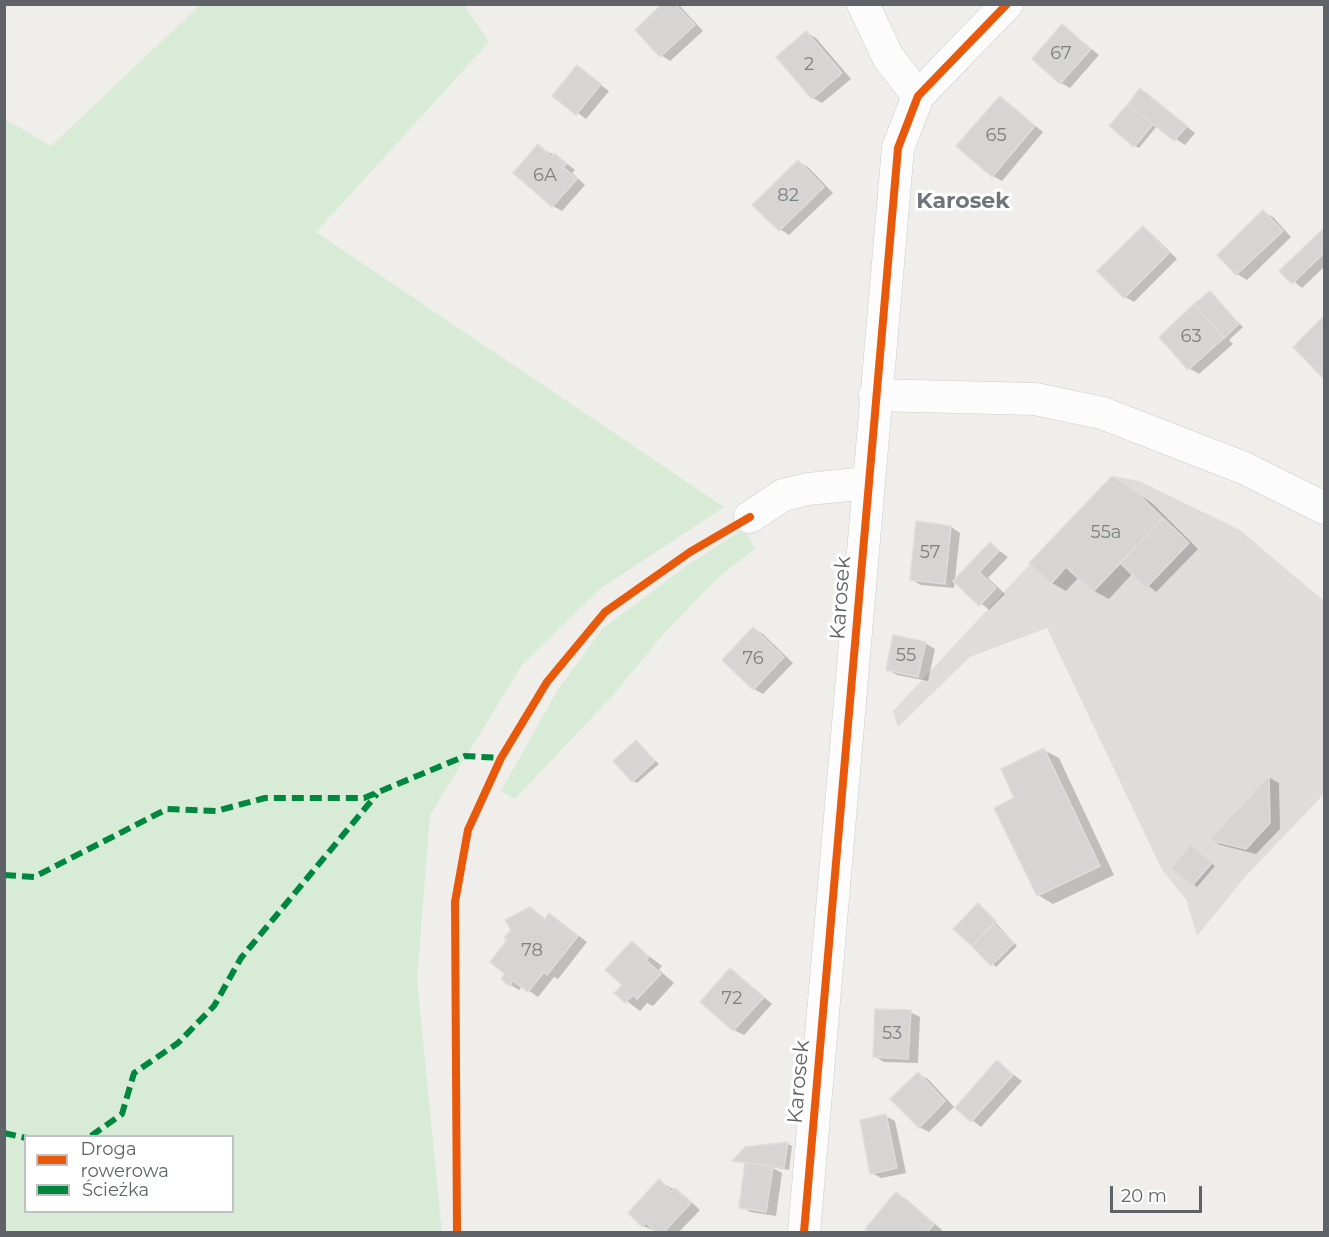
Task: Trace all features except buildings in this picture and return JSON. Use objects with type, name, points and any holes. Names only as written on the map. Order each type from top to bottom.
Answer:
[{"type":"street","points":[[863,4],[888,57],[918,96]]},
{"type":"street","name":"Karosek","points":[[804,1233],[898,148],[918,96],[1007,4]]},
{"type":"street","points":[[875,395],[1035,399],[1102,413],[1244,468],[1324,508]]},
{"type":"street","points":[[750,517],[783,495],[808,489],[868,483]]},
{"type":"shaded area","points":[[1112,476],[1139,481],[1240,530],[1324,601],[1324,794],[1245,877],[1197,936],[1186,899],[1162,870],[1047,628],[970,657],[898,727],[893,711]]},
{"type":"green space","points":[[201,4],[464,5],[489,42],[316,232],[724,507],[600,589],[522,665],[430,815],[417,980],[442,1232],[5,1232],[5,119],[51,146]]},
{"type":"green space","points":[[744,529],[755,549],[721,575],[665,632],[613,695],[515,799],[501,791],[557,691],[602,629],[686,566]]},
{"type":"marked path","points":[[4,875],[34,877],[167,809],[216,811],[265,798],[364,798],[465,756],[501,758]]},
{"type":"marked path","points":[[92,1135],[122,1114],[134,1073],[178,1043],[214,1006],[241,958],[377,794]]},
{"type":"marked path","points":[[4,1133],[24,1138]]},
{"type":"cycle path","points":[[804,1232],[898,148],[918,96],[1007,4]]},
{"type":"cycle path","points":[[457,1232],[455,902],[468,830],[501,758],[547,682],[605,612],[690,552],[750,517]]},
{"type":"district","name":"Karosek","points":[[963,202]]}]
